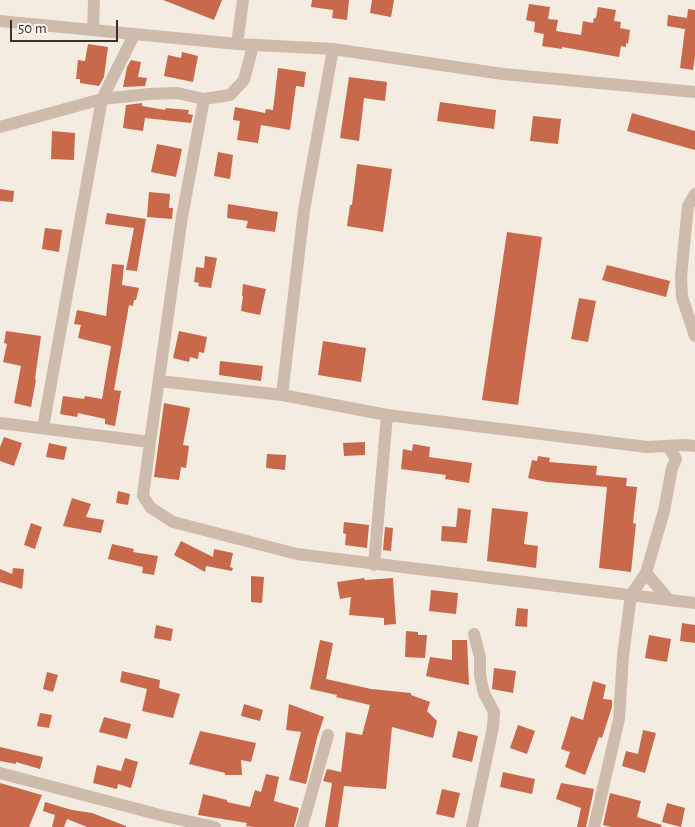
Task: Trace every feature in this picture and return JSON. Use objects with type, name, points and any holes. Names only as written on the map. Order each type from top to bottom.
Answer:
[{"type":"street","points":[[93,30],[94,0]]},
{"type":"street","points":[[237,44],[243,0]]},
{"type":"street","points":[[0,21],[253,46],[333,49],[503,74],[695,92]]},
{"type":"street","points":[[43,428],[102,99],[134,35]]},
{"type":"street","points":[[0,127],[102,99],[177,93],[204,99],[230,95],[244,80],[253,46]]},
{"type":"street","points":[[282,395],[304,210],[333,49]]},
{"type":"street","points":[[204,99],[182,217],[150,442],[143,496],[150,508],[173,522],[296,554],[695,603]]},
{"type":"street","points":[[695,194],[688,206],[681,277],[682,297],[695,336]]},
{"type":"street","points":[[159,381],[282,395],[387,415],[647,447],[692,445]]},
{"type":"street","points":[[374,565],[387,415]]},
{"type":"street","points":[[0,423],[150,442]]},
{"type":"street","points":[[594,827],[619,720],[623,656],[632,595],[646,573],[664,511],[672,468],[676,459],[692,445]]},
{"type":"street","points":[[668,446],[676,459]]},
{"type":"street","points":[[646,573],[669,600]]},
{"type":"street","points":[[472,827],[493,727],[494,712],[484,693],[480,676],[480,657],[474,634]]},
{"type":"street","points":[[302,827],[328,736]]},
{"type":"street","points":[[0,773],[193,825],[215,827]]},
{"type":"building","points":[[163,0],[222,0],[214,20]]},
{"type":"building","points":[[312,0],[349,0],[347,20],[332,18],[333,10],[311,7]]},
{"type":"building","points":[[372,0],[394,0],[391,17],[370,13]]},
{"type":"building","points":[[529,4],[550,7],[548,19],[558,20],[556,31],[581,35],[583,21],[593,23],[598,7],[616,10],[614,21],[621,22],[620,28],[630,30],[628,44],[626,43],[626,47],[621,46],[619,57],[562,47],[562,49],[542,46],[544,34],[534,32],[535,22],[526,20]]},
{"type":"building","points":[[688,9],[695,10],[695,57],[693,70],[680,68],[685,29],[667,26],[668,15],[687,18]]},
{"type":"building","points":[[88,44],[108,47],[104,77],[99,86],[80,83],[80,79],[76,79],[78,60],[85,61]]},
{"type":"building","points":[[182,52],[198,56],[193,82],[164,76],[168,55],[181,58]]},
{"type":"building","points":[[131,60],[141,62],[138,77],[147,78],[145,86],[123,87],[127,67]]},
{"type":"building","points":[[278,68],[306,72],[304,87],[296,86],[290,130],[261,125],[258,143],[237,140],[240,121],[233,120],[235,107],[265,113],[266,109],[273,110]]},
{"type":"building","points":[[349,77],[387,82],[385,101],[364,98],[359,141],[340,138]]},
{"type":"building","points":[[440,102],[496,110],[494,129],[437,121]]},
{"type":"building","points":[[142,103],[142,106],[165,110],[166,108],[189,110],[188,114],[193,115],[191,123],[145,118],[143,131],[123,128],[126,105]]},
{"type":"building","points":[[632,113],[695,131],[695,150],[627,131]]},
{"type":"building","points":[[533,116],[561,119],[558,144],[530,141]]},
{"type":"building","points":[[52,131],[75,133],[74,160],[51,159]]},
{"type":"building","points":[[157,144],[182,149],[176,177],[151,172]]},
{"type":"building","points":[[218,152],[233,155],[230,179],[214,176]]},
{"type":"building","points":[[357,164],[392,169],[383,232],[347,226],[350,205],[352,205]]},
{"type":"building","points":[[0,189],[14,191],[13,202],[0,201]]},
{"type":"building","points":[[149,192],[170,194],[169,208],[173,208],[172,219],[147,217]]},
{"type":"building","points":[[228,204],[278,212],[275,232],[246,228],[248,221],[227,218]]},
{"type":"building","points":[[107,213],[146,219],[137,271],[126,270],[134,228],[105,224]]},
{"type":"building","points":[[45,228],[62,230],[59,252],[42,249]]},
{"type":"building","points":[[507,232],[542,237],[518,405],[482,400]]},
{"type":"building","points":[[205,256],[217,258],[211,288],[198,286],[199,283],[194,282],[196,267],[204,268]]},
{"type":"building","points":[[112,264],[124,265],[122,285],[139,288],[133,306],[129,305],[114,390],[121,391],[115,426],[105,424],[105,419],[78,413],[77,417],[60,414],[63,396],[84,399],[85,396],[102,399],[111,346],[78,338],[81,325],[74,324],[77,310],[106,316]]},
{"type":"building","points":[[607,265],[670,281],[666,297],[602,280]]},
{"type":"building","points":[[243,284],[266,289],[260,315],[241,311]]},
{"type":"building","points":[[579,298],[596,301],[588,342],[571,339]]},
{"type":"building","points":[[6,331],[41,336],[31,407],[14,403],[21,366],[3,362],[7,344],[4,343]]},
{"type":"building","points":[[179,331],[207,337],[204,353],[199,352],[198,359],[190,357],[189,362],[173,358]]},
{"type":"building","points":[[323,341],[366,348],[361,382],[318,375]]},
{"type":"building","points":[[220,361],[263,366],[261,381],[219,375]]},
{"type":"building","points":[[164,403],[190,408],[183,445],[189,446],[186,468],[181,467],[179,480],[154,477]]},
{"type":"building","points":[[4,437],[22,443],[14,466],[0,461],[0,447]]},
{"type":"building","points":[[365,442],[365,455],[344,456],[343,443]]},
{"type":"building","points":[[49,443],[67,447],[64,460],[46,457]]},
{"type":"building","points":[[413,444],[430,447],[429,457],[472,463],[469,483],[445,479],[446,475],[401,469],[403,449],[412,451]]},
{"type":"building","points":[[267,454],[286,455],[285,470],[266,468]]},
{"type":"building","points":[[538,456],[550,458],[549,462],[597,466],[596,475],[627,478],[626,486],[637,487],[633,523],[636,524],[631,572],[599,568],[607,487],[547,482],[528,478],[532,460],[537,461]]},
{"type":"building","points":[[118,491],[130,494],[128,505],[116,503]]},
{"type":"building","points":[[72,498],[91,504],[86,517],[104,520],[101,533],[63,526]]},
{"type":"building","points":[[458,508],[471,510],[467,543],[441,541],[442,526],[456,527]]},
{"type":"building","points":[[492,508],[528,512],[524,544],[538,546],[536,568],[487,561]]},
{"type":"building","points":[[344,522],[369,525],[367,548],[345,545]]},
{"type":"building","points":[[31,523],[42,527],[35,549],[24,545]]},
{"type":"building","points":[[385,527],[393,528],[391,551],[383,550]]},
{"type":"building","points":[[181,541],[213,557],[214,549],[233,553],[230,567],[233,568],[232,571],[206,566],[205,572],[174,555]]},
{"type":"building","points":[[112,544],[134,549],[133,552],[158,556],[154,575],[142,573],[143,567],[108,559]]},
{"type":"building","points":[[13,568],[24,569],[22,589],[0,582],[0,569],[12,574]]},
{"type":"building","points":[[251,576],[264,577],[262,603],[251,602]]},
{"type":"building","points":[[364,578],[365,580],[393,578],[396,624],[384,625],[384,618],[349,615],[351,597],[340,599],[337,582]]},
{"type":"building","points":[[431,590],[458,593],[456,614],[429,611]]},
{"type":"building","points":[[517,608],[528,609],[527,627],[515,626]]},
{"type":"building","points":[[682,623],[695,625],[695,643],[680,641]]},
{"type":"building","points":[[156,625],[173,629],[171,641],[154,638]]},
{"type":"building","points":[[406,631],[418,632],[418,635],[427,635],[425,658],[405,657]]},
{"type":"building","points":[[649,635],[671,639],[667,662],[645,658]]},
{"type":"building","points":[[320,640],[333,643],[326,679],[371,689],[411,693],[411,695],[430,702],[427,711],[437,721],[433,738],[392,727],[386,789],[344,786],[338,827],[325,827],[332,783],[323,781],[327,769],[341,772],[346,732],[362,735],[370,705],[310,689]]},
{"type":"building","points":[[452,640],[467,640],[469,685],[426,676],[430,657],[452,660]]},
{"type":"building","points":[[494,668],[516,671],[513,693],[492,689]]},
{"type":"building","points":[[122,671],[160,680],[159,688],[180,694],[173,718],[142,711],[147,689],[120,682]]},
{"type":"building","points":[[47,672],[58,675],[53,692],[43,689]]},
{"type":"building","points":[[593,681],[606,685],[603,699],[612,700],[612,707],[602,738],[599,737],[585,775],[565,767],[570,752],[561,749],[571,716],[583,720]]},
{"type":"building","points":[[244,704],[263,710],[260,721],[241,716]]},
{"type":"building","points":[[289,704],[324,717],[306,784],[289,780],[301,732],[286,730]]},
{"type":"building","points":[[40,713],[52,715],[49,728],[37,726]]},
{"type":"building","points":[[104,717],[131,724],[127,739],[99,732]]},
{"type":"building","points":[[518,725],[535,731],[527,754],[510,748]]},
{"type":"building","points":[[643,730],[656,733],[645,773],[622,766],[626,751],[638,754]]},
{"type":"building","points":[[200,731],[256,743],[251,762],[241,760],[242,775],[225,775],[225,773],[189,764]]},
{"type":"building","points":[[458,731],[478,736],[472,762],[452,757]]},
{"type":"building","points":[[0,747],[43,757],[40,769],[16,762],[16,764],[0,761]]},
{"type":"building","points":[[125,758],[138,762],[131,788],[118,784],[117,789],[93,783],[97,765],[121,771]]},
{"type":"building","points":[[503,772],[535,779],[532,794],[500,787]]},
{"type":"building","points":[[266,774],[279,777],[274,801],[299,808],[294,827],[246,826],[247,823],[198,815],[203,794],[250,807],[255,790],[261,792]]},
{"type":"building","points":[[0,783],[42,795],[29,827],[0,827]]},
{"type":"building","points":[[561,783],[594,789],[586,827],[577,827],[581,808],[556,799]]},
{"type":"building","points":[[442,789],[460,793],[454,818],[436,814]]},
{"type":"building","points":[[610,793],[641,801],[637,817],[662,825],[661,827],[611,827],[603,825]]},
{"type":"building","points":[[45,802],[72,810],[92,813],[126,827],[87,827],[67,819],[64,827],[52,827],[55,815],[43,811]]},
{"type":"building","points":[[667,803],[685,808],[681,827],[662,822]]}]
